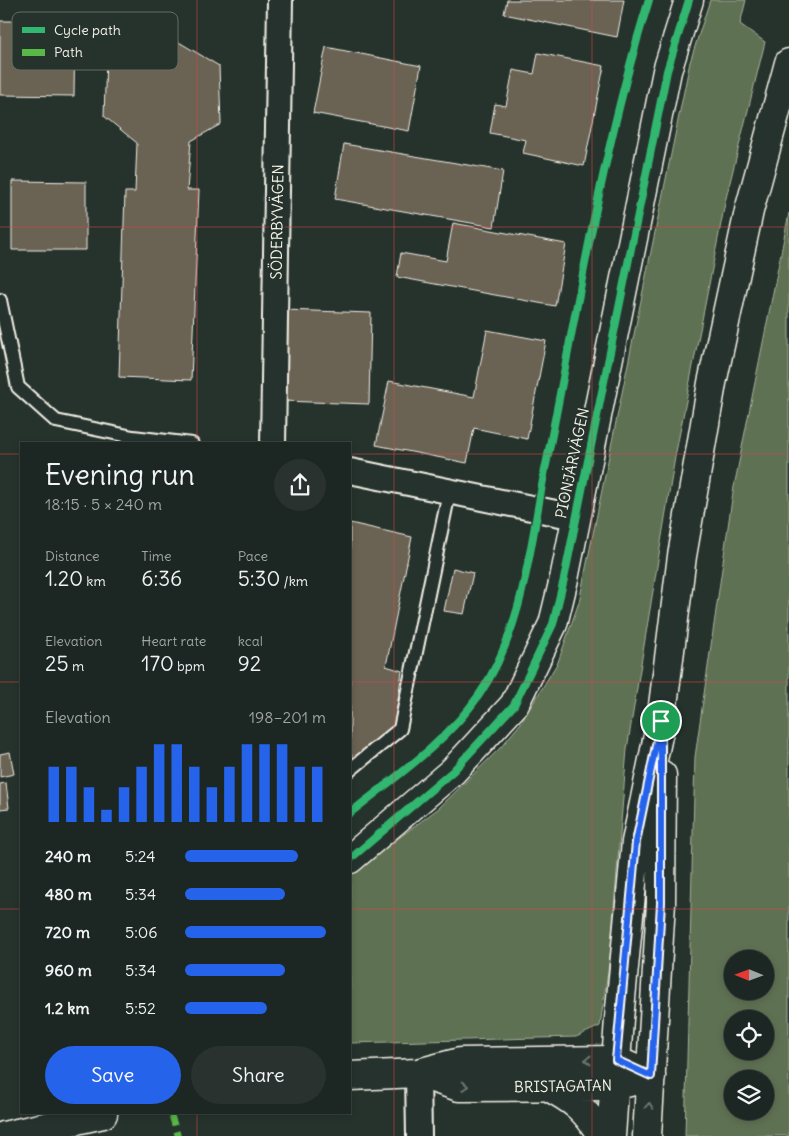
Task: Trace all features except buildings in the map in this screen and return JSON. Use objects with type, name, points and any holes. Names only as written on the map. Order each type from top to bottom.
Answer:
[{"type":"street","name":"SÖDERBYVÄGEN","points":[[273,442],[280,0]]},
{"type":"street","name":"PIONJÄRVÄGEN","points":[[351,858],[453,771],[514,705],[552,624],[564,579],[575,517],[667,71],[688,0]]},
{"type":"street","points":[[611,1136],[636,842],[661,721],[682,556],[712,383],[749,211],[789,62]]},
{"type":"street","points":[[351,471],[449,493],[575,517]]},
{"type":"street","points":[[648,1136],[661,903],[661,721]]},
{"type":"street","name":"BRISTAGATAN","points":[[351,1076],[418,1073],[460,1062],[651,1076]]},
{"type":"street","points":[[418,1073],[419,1136]]},
{"type":"street","name":"BRISTAGATAN","points":[[418,1073],[459,1087],[547,1086],[615,1073]]},
{"type":"street","points":[[547,1086],[572,1100],[590,1117],[602,1136]]},
{"type":"street","points":[[4,1136],[45,1132],[103,1114]]},
{"type":"lane","points":[[0,300],[18,387],[56,421],[133,436],[177,442]]},
{"type":"lane","points":[[351,769],[400,729],[449,493]]},
{"type":"green space","points":[[710,0],[746,0],[740,24],[765,42],[726,198],[675,457],[627,749],[610,957],[600,1026],[576,1037],[351,1043],[351,873],[439,808],[501,747],[521,723],[558,662],[579,602],[690,62]]},
{"type":"green space","points":[[789,213],[789,1136],[685,1136],[695,757],[733,492]]},
{"type":"marked path","points":[[171,1114],[178,1136]]},
{"type":"cycle path","points":[[351,812],[436,744],[451,729],[479,695],[495,668],[507,640],[524,582],[604,170],[632,56],[649,0]]},
{"type":"cycle path","points":[[351,858],[453,771],[514,705],[553,624],[564,579],[667,71],[689,0]]},
{"type":"route","points":[[661,721],[663,848],[651,1076],[616,1060],[636,842],[661,721]]}]
